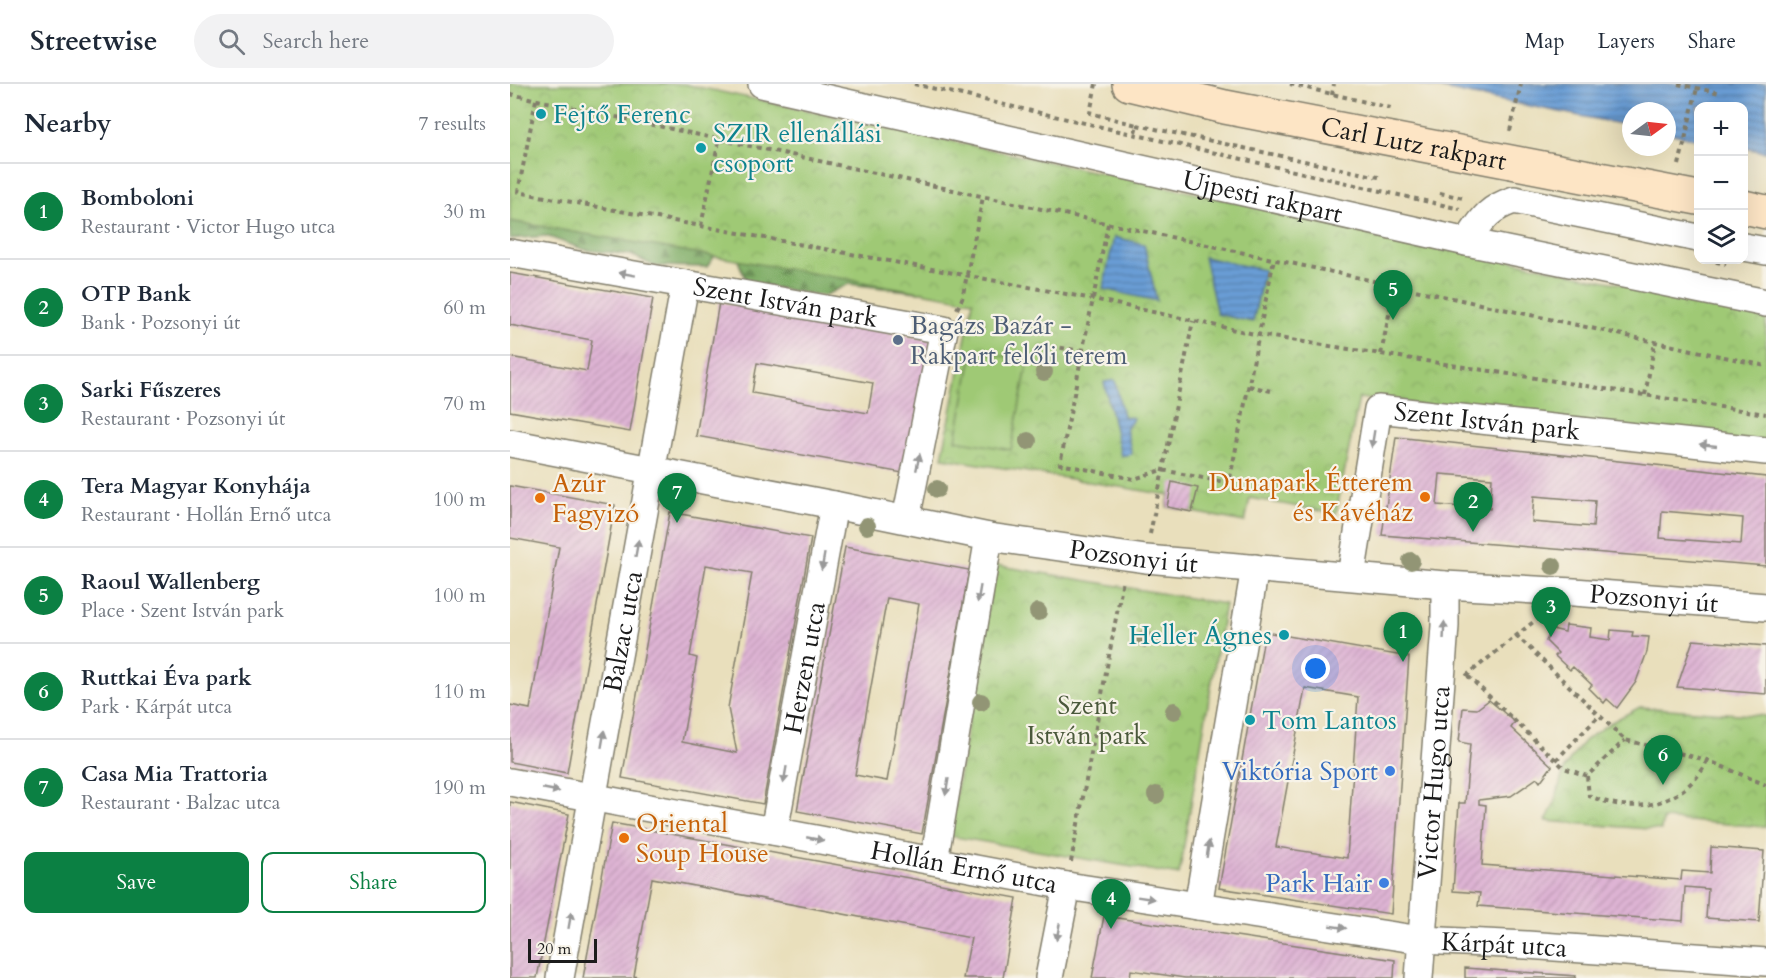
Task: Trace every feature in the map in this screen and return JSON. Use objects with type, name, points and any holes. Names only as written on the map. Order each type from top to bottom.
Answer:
[{"type":"main road","name":"Carl Lutz rakpart","points":[[1129,84],[1225,107],[1694,197]]},
{"type":"main road","points":[[1748,208],[1766,212]]},
{"type":"street","name":"Újpesti rakpart","points":[[762,84],[1467,242],[1766,303]]},
{"type":"street","name":"Carl Lutz rakpart","points":[[1467,242],[1485,215],[1498,205],[1514,200],[1694,237]]},
{"type":"street","points":[[1748,248],[1766,251]]},
{"type":"street","name":"Szent István park","points":[[510,253],[944,330]]},
{"type":"street","name":"Balzac utca","points":[[560,978],[685,284]]},
{"type":"street","points":[[906,519],[944,330]]},
{"type":"street","name":"Szent István park","points":[[1351,576],[1378,409],[1766,451]]},
{"type":"street","name":"Pozsonyi út","points":[[510,443],[989,537],[1137,557],[1445,585],[1574,592],[1766,607]]},
{"type":"street","name":"Herzen utca","points":[[774,831],[834,505]]},
{"type":"street","points":[[934,861],[989,537]]},
{"type":"street","points":[[1198,906],[1255,568]]},
{"type":"street","name":"Victor Hugo utca","points":[[1419,978],[1445,626],[1445,585]]},
{"type":"street","name":"Hollán Ernő utca","points":[[510,782],[1067,886],[1421,940]]},
{"type":"street","points":[[1049,978],[1067,886]]},
{"type":"street","name":"Kárpát utca","points":[[1421,940],[1527,945],[1752,967]]},
{"type":"path","points":[[914,84],[1485,215]]},
{"type":"path","points":[[1096,84],[1090,113],[1383,178]]},
{"type":"path","points":[[1332,95],[1334,84]]},
{"type":"path","points":[[1510,131],[1521,84]]},
{"type":"path","points":[[1678,84],[1720,93]]},
{"type":"path","points":[[1679,165],[1697,88]]},
{"type":"path","points":[[510,94],[1766,366]]},
{"type":"path","points":[[536,100],[518,192],[1093,299],[1259,335],[1766,414]]},
{"type":"path","points":[[1134,135],[1137,125]]},
{"type":"path","points":[[701,226],[719,140]]},
{"type":"path","points":[[1440,193],[1463,198]]},
{"type":"path","points":[[944,330],[962,299],[983,197]]},
{"type":"path","points":[[1108,224],[1060,465],[1134,479],[1162,470],[1229,483],[1274,259]]},
{"type":"path","points":[[1381,354],[1395,285]]},
{"type":"path","points":[[1067,886],[1137,557],[1162,470],[1193,321]]},
{"type":"path","points":[[1645,395],[1655,342]]},
{"type":"path","points":[[1028,361],[1055,347],[1083,351]]},
{"type":"path","points":[[1249,386],[1271,391]]},
{"type":"path","points":[[1468,676],[1516,635],[1574,592]]},
{"type":"path","points":[[1516,635],[1625,740],[1707,759],[1766,785]]},
{"type":"path","points":[[1441,675],[1468,676],[1564,768],[1587,776]]},
{"type":"path","points":[[1556,760],[1599,716]]},
{"type":"path","points":[[1587,776],[1625,740]]},
{"type":"path","points":[[1587,776],[1589,796],[1606,803],[1628,806],[1650,805],[1673,796],[1691,783],[1704,767],[1707,759]]},
{"type":"green space","points":[[510,84],[941,291],[917,292],[849,284],[823,296],[747,283],[735,253],[719,250],[707,267],[654,266],[631,255],[586,250],[546,236],[510,239]]},
{"type":"green space","points":[[510,84],[684,84],[1766,315],[1766,445],[1359,398],[1336,514],[1250,498],[1245,522],[1167,507],[1169,495],[942,458],[973,301],[510,221]]},
{"type":"green space","points":[[973,350],[1028,361],[1011,450],[956,440]]},
{"type":"green space","name":"Szent István park","points":[[995,565],[1225,604],[1179,875],[949,836]]},
{"type":"green space","points":[[1640,707],[1766,716],[1766,827],[1663,819],[1661,830],[1546,821],[1555,802],[1564,768],[1584,741],[1608,724]]},
{"type":"water","points":[[1418,84],[1766,84],[1766,152],[1748,149],[1748,102],[1694,102],[1694,138],[1676,135],[1676,102],[1622,102],[1622,124]]},
{"type":"water","points":[[1114,237],[1144,244],[1157,301],[1103,289]]},
{"type":"water","points":[[1204,257],[1264,270],[1253,322],[1217,314]]},
{"type":"water","points":[[1115,380],[1123,416],[1134,418],[1126,429],[1132,454],[1121,456],[1104,382]]},
{"type":"building","points":[[510,273],[653,298],[630,432],[510,411],[510,357],[587,371],[592,340],[510,325]]},
{"type":"building","points":[[719,302],[931,340],[908,474],[696,436]],"holes":[[[757,363],[873,383],[868,413],[752,393]]]},
{"type":"building","points":[[1396,437],[1766,477],[1766,566],[1382,535]],"holes":[[[1440,474],[1492,478],[1490,509],[1437,505]],[[1534,496],[1595,501],[1593,527],[1532,522]],[[1662,511],[1743,518],[1741,544],[1660,538]]]},
{"type":"building","points":[[1172,482],[1198,488],[1192,512],[1167,507]]},
{"type":"building","points":[[510,486],[615,505],[567,773],[510,762],[510,705],[530,709],[559,547],[510,538]]},
{"type":"building","points":[[670,512],[811,538],[763,804],[622,778]],"holes":[[[706,565],[752,573],[728,708],[737,753],[682,742],[697,658],[690,656]]]},
{"type":"building","points":[[845,547],[969,570],[922,834],[797,811]],"holes":[[[887,598],[919,604],[887,781],[855,775]]]},
{"type":"building","points":[[1566,625],[1591,628],[1590,637],[1610,640],[1611,630],[1633,632],[1632,636],[1649,637],[1647,652],[1636,682],[1617,708],[1607,699],[1604,703],[1589,688],[1592,685],[1573,667],[1570,670],[1555,656],[1558,653],[1546,641],[1552,629],[1565,632]]},
{"type":"building","points":[[1265,632],[1409,657],[1391,914],[1219,888]],"holes":[[[1305,688],[1358,697],[1347,858],[1276,847]]]},
{"type":"building","points":[[1693,640],[1766,646],[1766,694],[1677,687]]},
{"type":"building","points":[[1489,700],[1515,722],[1511,728],[1552,766],[1540,782],[1537,778],[1511,796],[1479,800],[1479,804],[1486,805],[1482,865],[1681,880],[1682,871],[1710,873],[1711,847],[1764,851],[1759,922],[1706,918],[1708,889],[1685,887],[1683,921],[1478,906],[1480,893],[1453,891],[1459,803],[1465,803],[1470,744],[1459,742],[1463,708],[1477,709]]},
{"type":"building","points":[[510,802],[569,814],[537,978],[510,978]]},
{"type":"building","points":[[612,823],[1017,898],[1003,978],[963,978],[971,938],[652,878],[634,976],[640,978],[583,978]]},
{"type":"building","points":[[1104,916],[1395,960],[1394,978],[1185,978],[1131,970],[1130,978],[1092,978]]},
{"type":"building","points":[[1465,968],[1576,976],[1575,978],[1465,978]]},
{"type":"place","name":"Fejtő Ferenc","points":[[541,114]]},
{"type":"place","name":"SZIR ellenállási csoport","points":[[701,148]]},
{"type":"place","name":"Raoul Wallenberg","points":[[1393,320]]},
{"type":"place","name":"Bagázs Bazár - Rakpart felőli terem","points":[[898,340]]},
{"type":"place","name":"Dunapark Étterem és Kávéház","points":[[1425,497]]},
{"type":"place","name":"Azúr Fagyizó","points":[[540,498]]},
{"type":"place","name":"Casa Mia Trattoria","points":[[677,523]]},
{"type":"place","name":"OTP Bank","points":[[1473,532]]},
{"type":"place","name":"Heller Ágnes","points":[[1284,635]]},
{"type":"place","name":"Sarki Fűszeres","points":[[1551,637]]},
{"type":"place","name":"Bomboloni","points":[[1403,662]]},
{"type":"place","name":"Tom Lantos","points":[[1250,720]]},
{"type":"place","name":"Viktória Sport","points":[[1390,771]]},
{"type":"place","name":"Ruttkai Éva park","points":[[1663,785]]},
{"type":"place","name":"Oriental Soup House","points":[[624,838]]},
{"type":"place","name":"Park Hair","points":[[1384,883]]},
{"type":"place","name":"Tera Magyar Konyhája","points":[[1111,929]]}]
